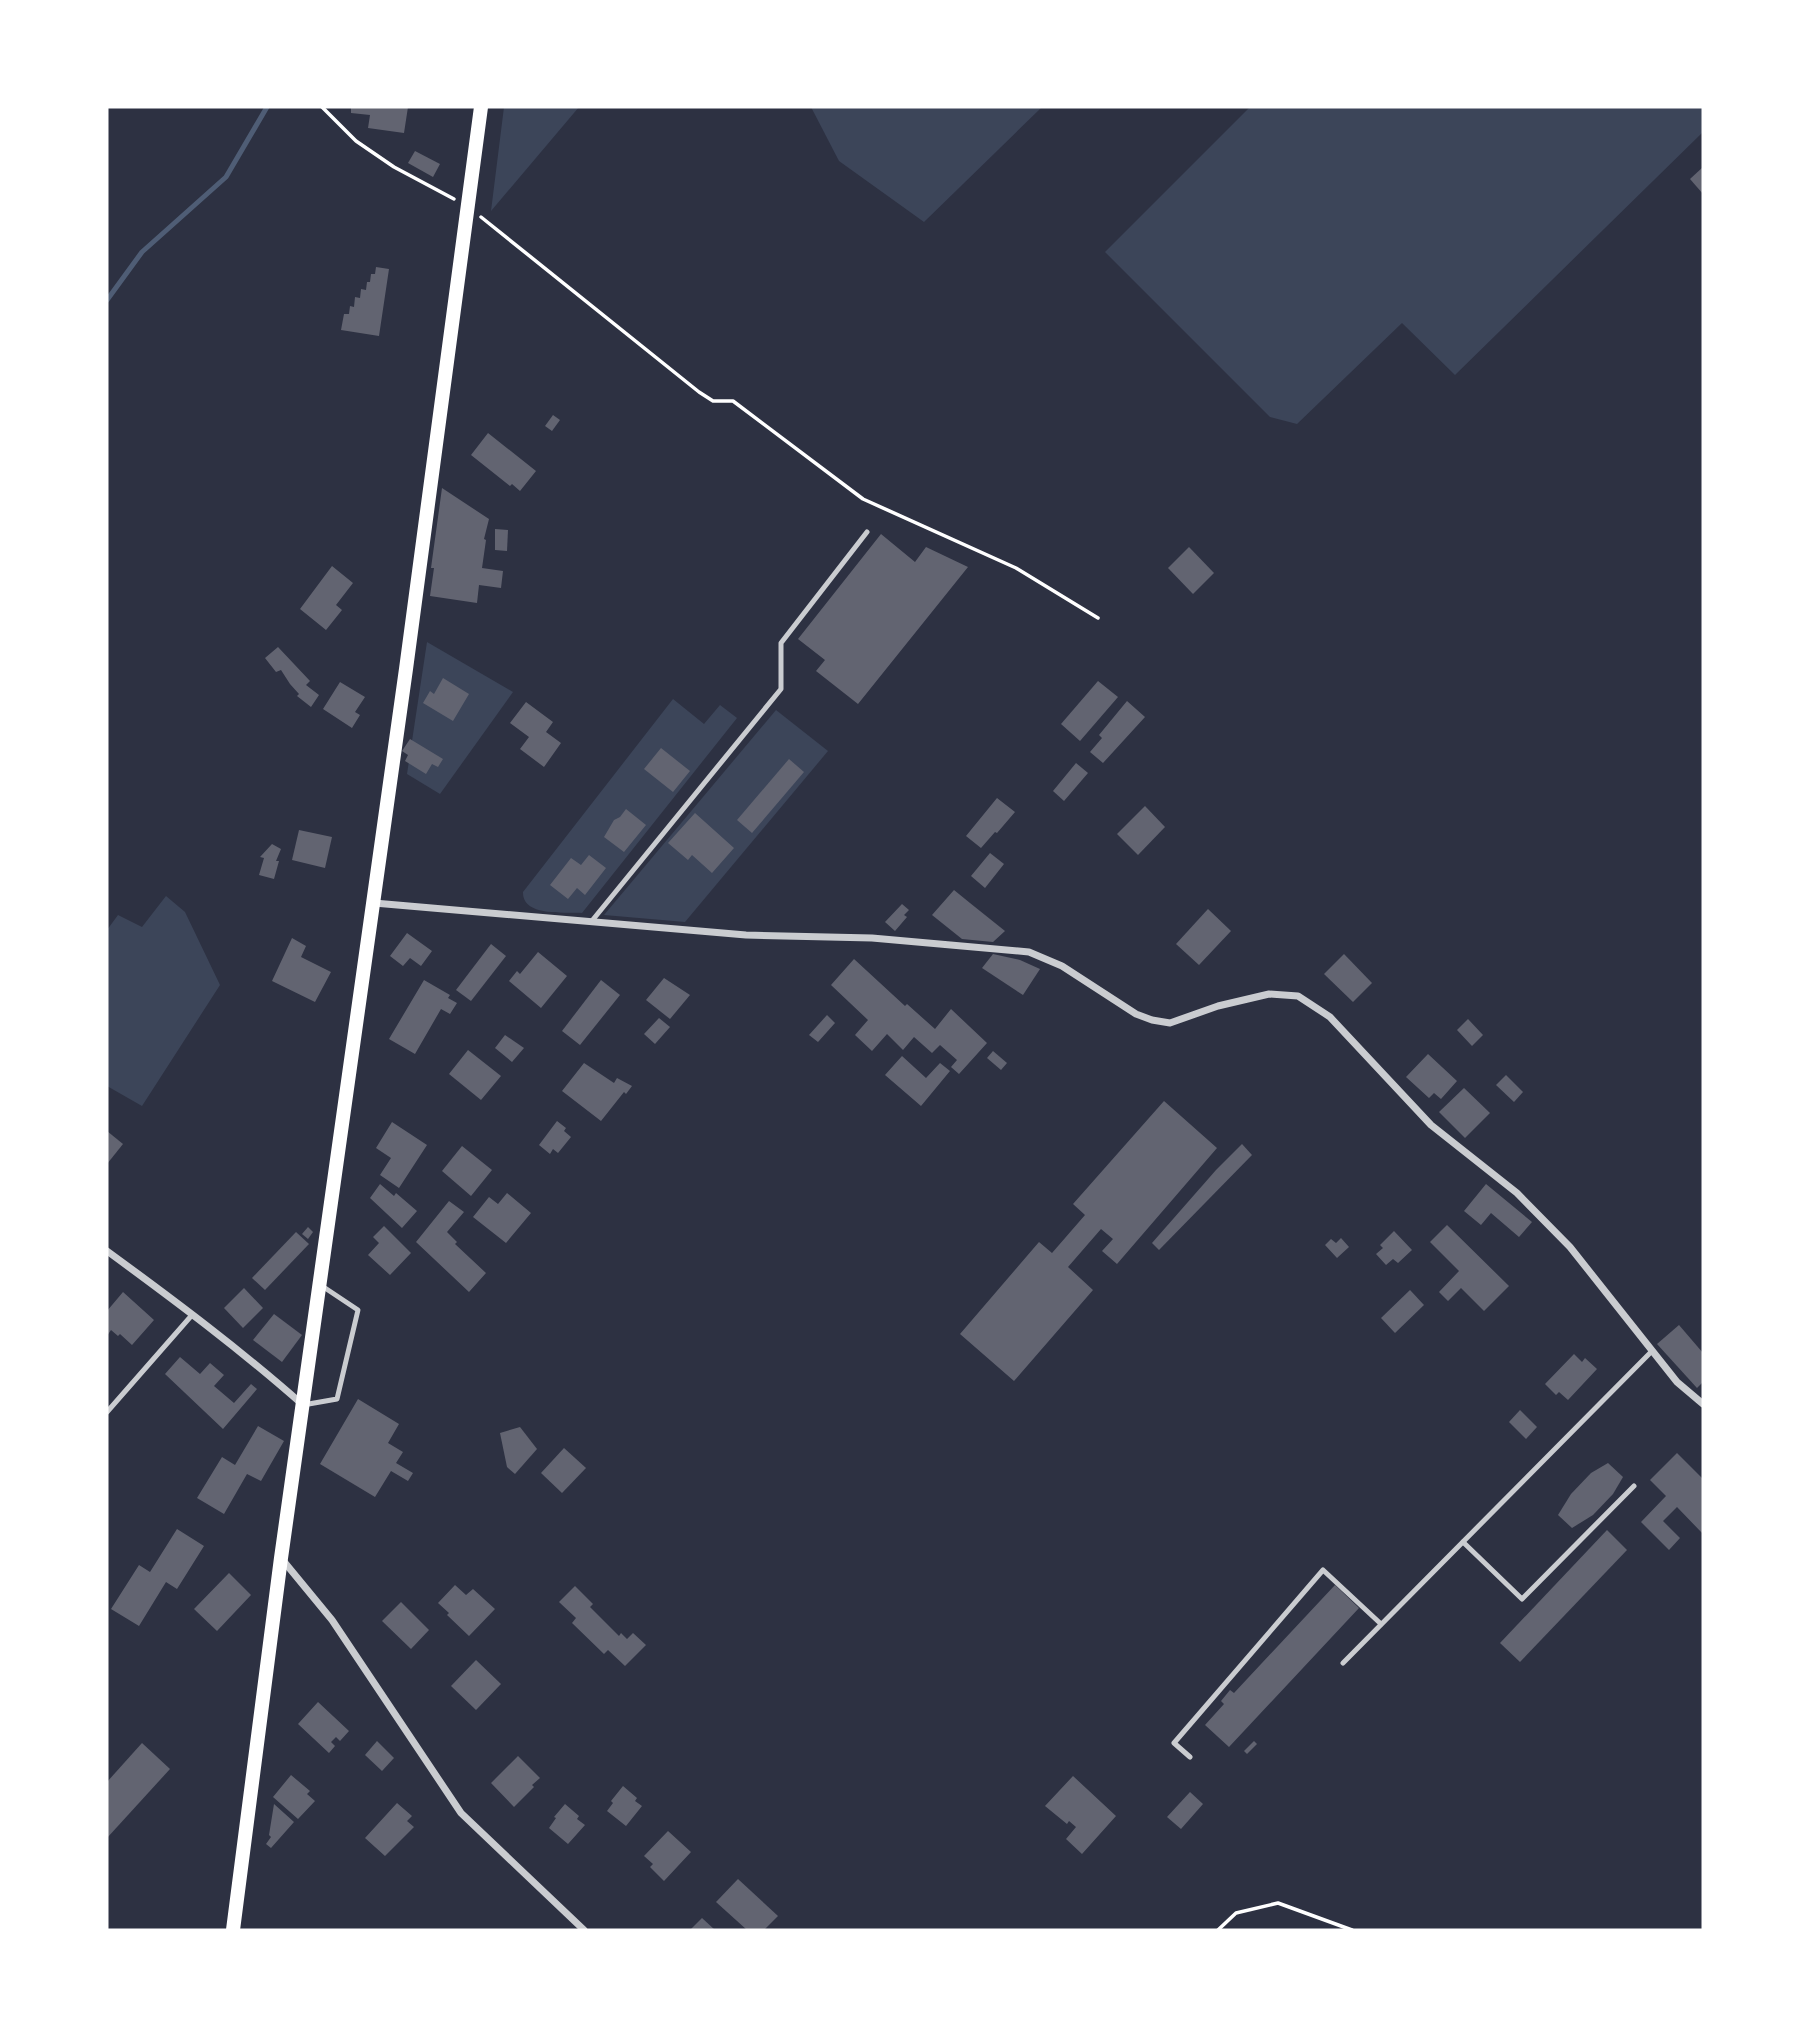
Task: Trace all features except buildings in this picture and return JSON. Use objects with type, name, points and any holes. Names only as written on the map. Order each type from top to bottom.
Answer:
[{"type":"main road","points":[[233,1930],[281,1558],[481,107]]},
{"type":"street","points":[[373,903],[746,936],[872,938],[1029,952],[1062,966],[1136,1014],[1170,1023],[1218,1006],[1269,994],[1298,996],[1330,1017],[1431,1125],[1517,1193],[1570,1247],[1676,1382],[1703,1404]]},
{"type":"street","points":[[107,1251],[271,1376],[303,1405]]},
{"type":"street","points":[[281,1558],[332,1620],[461,1813],[584,1930]]},
{"type":"lane","points":[[591,922],[781,689],[781,643],[867,532]]},
{"type":"lane","points":[[303,1405],[337,1399],[358,1310],[320,1285]]},
{"type":"lane","points":[[107,1412],[192,1315]]},
{"type":"lane","points":[[1343,1663],[1652,1350]]},
{"type":"lane","points":[[1463,1542],[1522,1599],[1634,1486]]},
{"type":"lane","points":[[1190,1757],[1174,1743],[1323,1570],[1381,1624]]},
{"type":"path","points":[[322,107],[356,141],[394,167],[467,206],[698,392],[713,401],[733,401],[863,499],[1016,568],[1098,618]]},
{"type":"path","points":[[1218,1930],[1236,1913],[1278,1903],[1352,1930]]},
{"type":"shaded area","points":[[504,107],[579,107],[491,211]]},
{"type":"shaded area","points":[[811,107],[1042,107],[924,222],[839,161]]},
{"type":"shaded area","points":[[1250,107],[1703,107],[1703,132],[1455,375],[1402,323],[1297,424],[1270,417],[1105,252]]},
{"type":"shaded area","points":[[427,642],[513,692],[440,794],[407,774]]},
{"type":"shaded area","points":[[673,699],[704,724],[720,705],[737,718],[582,913],[555,913],[529,906],[523,892]]},
{"type":"shaded area","points":[[776,710],[828,751],[685,922],[604,915]]},
{"type":"shaded area","points":[[166,896],[185,912],[220,985],[142,1106],[107,1086],[107,930],[118,915],[142,927]]},
{"type":"waterway","points":[[107,300],[142,252],[226,177],[267,107]]}]
